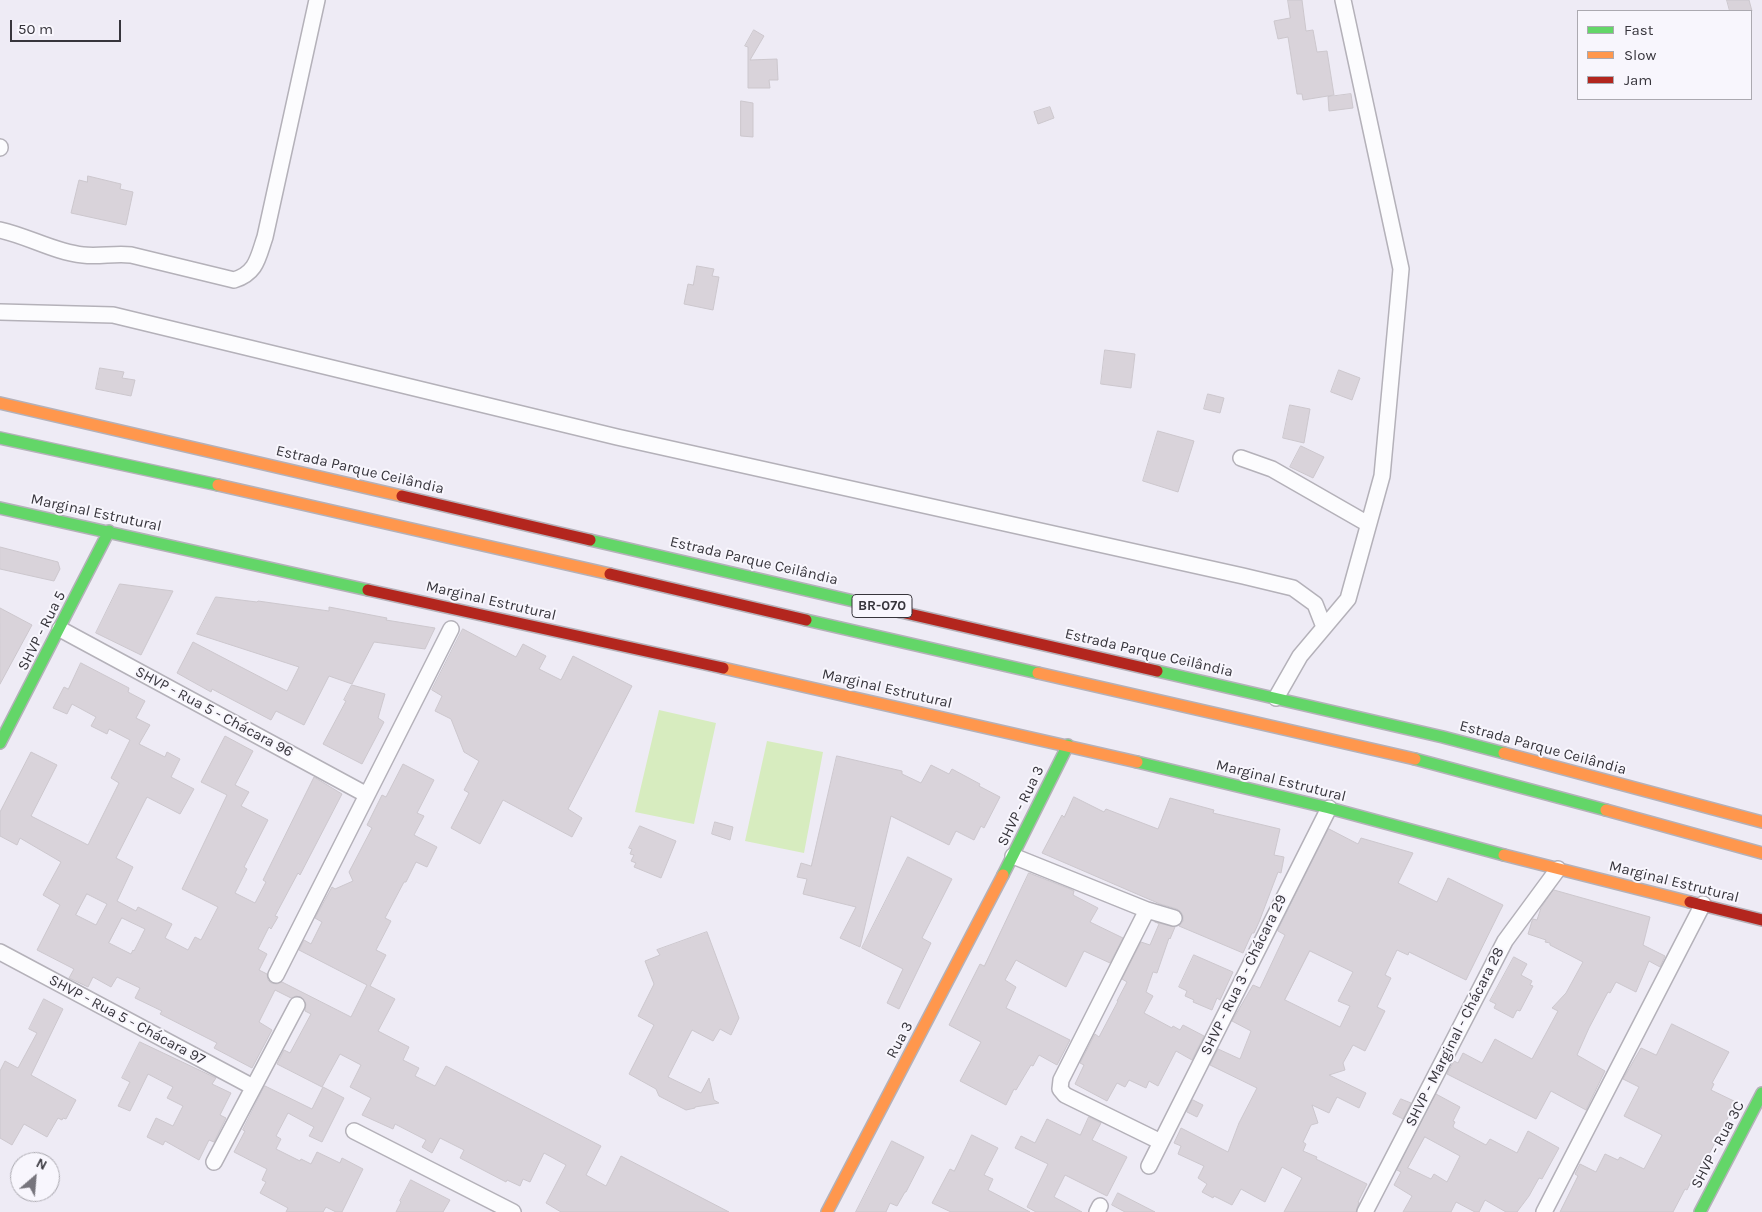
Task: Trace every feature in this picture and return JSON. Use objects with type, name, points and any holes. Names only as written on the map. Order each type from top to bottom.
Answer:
[{"type":"main road","name":"Estrada Parque Ceilândia","points":[[0,403],[1443,737],[1762,822]]},
{"type":"main road","name":"BR-070","points":[[0,438],[132,465],[1437,764],[1762,853]]},
{"type":"main road","name":"Marginal Estrutural","points":[[0,508],[1068,745],[1328,808],[1558,869],[1762,920]]},
{"type":"main road","name":"SHVP - Rua 5","points":[[0,744],[109,532]]},
{"type":"main road","name":"SHVP - Rua 3","points":[[1000,881],[1068,745]]},
{"type":"main road","name":"Rua 3","points":[[827,1212],[1000,881]]},
{"type":"main road","name":"SHVP - Rua 3C","points":[[1700,1212],[1762,1093]]},
{"type":"street","points":[[0,230],[56,249],[83,255],[115,253],[131,255],[234,280],[245,277],[257,261],[264,237],[317,0]]},
{"type":"street","points":[[1276,698],[1300,656],[1348,599],[1382,476],[1401,269],[1343,0]]},
{"type":"street","points":[[0,312],[113,315],[617,437],[1243,576],[1293,588],[1315,604],[1324,627]]},
{"type":"street","points":[[1241,458],[1272,469],[1368,524]]},
{"type":"street","name":"SHVP - Rua 5 - Chácara 96","points":[[60,629],[367,795]]},
{"type":"street","points":[[276,975],[451,629]]},
{"type":"street","name":"SHVP - Rua 3 - Chácara 29","points":[[1148,1166],[1328,808]]},
{"type":"street","points":[[1012,856],[1147,910],[1174,918]]},
{"type":"street","name":"SHVP - Marginal - Chácara 28","points":[[1365,1212],[1504,941],[1558,869]]},
{"type":"street","points":[[1544,1212],[1703,904]]},
{"type":"street","points":[[1147,910],[1061,1080],[1060,1089],[1064,1095],[1161,1142]]},
{"type":"street","name":"SHVP - Rua 5 - Chácara 97","points":[[0,952],[253,1087]]},
{"type":"street","points":[[214,1162],[297,1004]]},
{"type":"street","points":[[354,1131],[513,1212]]},
{"type":"green space","points":[[659,710],[716,723],[694,824],[635,812]]},
{"type":"green space","points":[[767,741],[823,752],[804,853],[745,841]]},
{"type":"building","points":[[1288,0],[1302,0],[1306,31],[1313,30],[1317,52],[1327,51],[1334,95],[1303,100],[1302,94],[1297,94],[1288,37],[1278,39],[1274,21],[1290,18]]},
{"type":"building","points":[[1727,0],[1749,0],[1752,10],[1730,10]]},
{"type":"building","points":[[754,30],[764,36],[750,60],[777,59],[778,80],[769,80],[770,88],[748,88],[748,47],[745,46]]},
{"type":"building","points":[[1351,94],[1353,108],[1329,111],[1328,97]]},
{"type":"building","points":[[741,101],[753,103],[753,137],[741,136]]},
{"type":"building","points":[[1050,107],[1054,118],[1038,124],[1034,112]]},
{"type":"building","points":[[88,176],[121,184],[120,189],[133,192],[126,225],[71,213],[79,180],[87,182]]},
{"type":"building","points":[[697,266],[714,269],[712,276],[719,277],[713,310],[684,304],[688,284],[693,285]]},
{"type":"building","points":[[1105,350],[1135,354],[1131,388],[1101,384]]},
{"type":"building","points":[[100,368],[124,372],[122,378],[135,380],[131,396],[96,389]]},
{"type":"building","points":[[1339,370],[1360,378],[1352,400],[1331,392]]},
{"type":"building","points":[[1208,394],[1224,398],[1220,413],[1204,409]]},
{"type":"building","points":[[1290,405],[1310,409],[1304,443],[1283,438]]},
{"type":"building","points":[[1158,431],[1194,441],[1178,492],[1143,481]]},
{"type":"building","points":[[1301,446],[1324,457],[1313,478],[1290,467]]},
{"type":"building","points":[[0,547],[58,562],[60,569],[54,581],[0,569]]},
{"type":"building","points":[[120,584],[173,591],[141,655],[96,633]]},
{"type":"building","points":[[216,597],[329,611],[329,607],[387,618],[386,620],[435,628],[425,649],[374,642],[352,684],[329,676],[304,725],[276,711],[271,720],[212,689],[211,692],[177,673],[193,642],[287,691],[299,667],[197,634]]},
{"type":"building","points":[[0,608],[32,625],[0,684]]},
{"type":"building","points":[[463,629],[516,657],[523,644],[546,656],[539,669],[561,680],[573,656],[632,686],[568,809],[582,818],[572,837],[503,800],[480,844],[451,828],[469,793],[464,790],[479,761],[464,752],[451,719],[435,711],[442,696],[432,690]]},
{"type":"building","points":[[81,663],[129,688],[128,692],[145,701],[136,718],[150,725],[139,744],[165,757],[167,752],[180,759],[171,777],[194,789],[180,814],[147,797],[116,858],[133,867],[117,901],[136,911],[138,907],[172,924],[165,938],[188,950],[195,937],[201,940],[218,907],[182,889],[227,795],[201,782],[225,736],[253,751],[235,785],[249,792],[241,806],[268,820],[244,867],[247,869],[235,893],[255,903],[266,882],[263,880],[314,777],[342,794],[300,875],[298,873],[275,916],[278,917],[271,929],[269,927],[258,949],[267,954],[259,970],[267,974],[268,980],[271,983],[277,984],[282,982],[351,1017],[367,985],[299,950],[304,940],[311,944],[322,922],[315,918],[332,887],[335,889],[353,881],[349,872],[372,828],[367,825],[382,795],[386,797],[403,764],[434,780],[417,813],[424,816],[414,835],[437,847],[427,867],[416,862],[406,882],[404,882],[385,918],[391,921],[376,950],[386,955],[370,986],[395,999],[378,1031],[409,1047],[403,1060],[419,1068],[415,1076],[435,1086],[446,1066],[601,1146],[586,1175],[606,1186],[621,1156],[729,1212],[561,1212],[546,1203],[566,1165],[544,1153],[530,1182],[523,1179],[520,1186],[507,1180],[506,1182],[460,1158],[464,1150],[440,1138],[432,1153],[422,1147],[426,1140],[395,1124],[393,1129],[362,1115],[371,1098],[350,1087],[361,1065],[340,1054],[322,1087],[277,1064],[284,1050],[290,1053],[311,1014],[305,1011],[306,1004],[301,997],[291,998],[275,990],[259,1022],[272,1030],[252,1068],[214,1048],[217,1043],[160,1014],[162,1011],[135,998],[140,988],[117,977],[111,987],[93,977],[88,987],[69,978],[74,969],[37,950],[60,905],[43,895],[61,862],[20,838],[17,845],[0,836],[0,812],[31,752],[57,765],[31,816],[88,845],[119,783],[111,778],[130,740],[109,729],[107,734],[91,726],[96,717],[72,704],[67,714],[53,708],[64,687],[68,689]],"holes":[[[87,894],[107,904],[96,925],[76,915]],[[122,918],[145,929],[131,954],[109,943]]]},
{"type":"building","points":[[352,685],[385,694],[378,718],[384,722],[362,764],[323,744],[346,701],[344,700]]},
{"type":"building","points":[[837,756],[902,771],[902,774],[921,783],[931,765],[949,774],[952,769],[1000,797],[984,828],[981,826],[974,840],[956,831],[949,845],[891,816],[860,947],[840,938],[856,907],[803,894],[807,879],[797,877],[801,863],[811,866]]},
{"type":"building","points":[[1074,797],[1104,812],[1106,809],[1158,829],[1170,798],[1214,810],[1213,813],[1280,829],[1274,855],[1284,857],[1281,873],[1278,872],[1259,922],[1243,953],[1179,926],[1183,921],[1183,916],[1177,909],[1160,904],[1042,853]]},
{"type":"building","points":[[715,822],[733,827],[730,840],[712,834]]},
{"type":"building","points":[[640,826],[676,841],[661,878],[634,867],[636,863],[631,861],[634,855],[630,854],[632,849],[629,848]]},
{"type":"building","points":[[1329,829],[1358,844],[1361,838],[1413,853],[1398,883],[1437,902],[1448,878],[1503,905],[1466,980],[1409,952],[1408,955],[1397,950],[1385,975],[1391,978],[1377,1007],[1385,1011],[1365,1051],[1353,1045],[1343,1063],[1345,1070],[1329,1075],[1366,1093],[1359,1108],[1337,1097],[1329,1113],[1312,1105],[1318,1123],[1311,1125],[1303,1142],[1306,1144],[1303,1151],[1367,1184],[1358,1202],[1356,1212],[1284,1212],[1302,1178],[1282,1167],[1265,1202],[1241,1189],[1232,1205],[1214,1196],[1213,1198],[1202,1192],[1207,1184],[1198,1178],[1204,1166],[1178,1154],[1181,1146],[1174,1143],[1181,1128],[1228,1152],[1239,1123],[1257,1088],[1210,1065],[1218,1049],[1240,1059],[1251,1031],[1232,1021],[1253,985],[1260,988],[1285,935],[1278,931]],"holes":[[[1310,951],[1353,972],[1338,1001],[1350,1006],[1340,1027],[1285,1000]]]},
{"type":"building","points":[[908,857],[952,879],[922,938],[931,943],[899,1009],[887,1003],[903,969],[862,948]]},
{"type":"building","points":[[1029,873],[1074,891],[1073,895],[1098,908],[1090,922],[1123,938],[1110,963],[1084,951],[1066,987],[1016,960],[1005,980],[1016,987],[1006,1008],[1070,1040],[1057,1065],[1039,1055],[1016,1090],[1014,1089],[1006,1105],[960,1081],[981,1042],[949,1025],[980,964],[984,966]]},
{"type":"building","points":[[1554,890],[1650,917],[1643,945],[1665,956],[1660,967],[1649,961],[1636,992],[1616,982],[1610,993],[1608,992],[1589,1028],[1577,1055],[1605,1071],[1586,1110],[1551,1091],[1536,1119],[1447,1074],[1454,1061],[1458,1063],[1463,1053],[1482,1063],[1495,1039],[1532,1059],[1558,1011],[1552,1008],[1566,993],[1583,962],[1550,945],[1550,943],[1545,942],[1546,940],[1528,934],[1533,919],[1537,920],[1541,908]]},
{"type":"building","points":[[1155,922],[1175,927],[1169,938],[1157,973],[1153,972],[1146,992],[1153,996],[1144,1013],[1172,1028],[1173,1026],[1180,1030],[1183,1025],[1204,1036],[1192,1060],[1176,1051],[1158,1086],[1149,1081],[1146,1088],[1129,1080],[1125,1087],[1117,1083],[1107,1101],[1075,1084],[1084,1065],[1080,1063],[1095,1034],[1099,1037],[1118,1001],[1127,982],[1122,979],[1141,942],[1150,945],[1159,924]]},
{"type":"building","points":[[707,932],[739,1018],[731,1035],[720,1029],[713,1041],[692,1030],[668,1077],[701,1093],[709,1078],[714,1100],[719,1103],[686,1110],[659,1096],[656,1089],[629,1074],[654,1025],[638,1016],[654,984],[645,961],[660,955],[657,950]]},
{"type":"building","points":[[1194,955],[1233,972],[1220,1000],[1217,998],[1212,1010],[1193,1002],[1194,1000],[1185,996],[1187,991],[1179,987]]},
{"type":"building","points":[[1514,957],[1527,964],[1521,975],[1532,981],[1530,985],[1533,986],[1520,1011],[1517,1010],[1513,1018],[1494,1008],[1496,1004],[1490,1001]]},
{"type":"building","points":[[44,999],[63,1009],[31,1075],[76,1100],[66,1119],[58,1118],[47,1137],[24,1124],[12,1145],[0,1138],[0,1071],[5,1061],[18,1068],[37,1033],[29,1029]]},
{"type":"building","points":[[1672,1024],[1729,1052],[1712,1083],[1714,1084],[1711,1090],[1736,1102],[1706,1160],[1703,1158],[1687,1190],[1685,1189],[1673,1212],[1560,1212],[1578,1176],[1575,1174],[1580,1164],[1596,1172],[1605,1154],[1618,1160],[1620,1157],[1644,1169],[1662,1135],[1624,1116],[1639,1087],[1623,1079],[1641,1048],[1656,1055]]},
{"type":"building","points":[[140,1042],[216,1078],[212,1084],[231,1093],[220,1115],[226,1118],[214,1142],[209,1140],[199,1160],[165,1141],[163,1145],[147,1137],[156,1118],[173,1126],[183,1106],[167,1098],[173,1087],[148,1074],[130,1111],[118,1106],[130,1082],[122,1078]]},
{"type":"building","points":[[265,1086],[312,1109],[323,1087],[344,1098],[322,1142],[309,1136],[314,1127],[288,1113],[276,1136],[281,1139],[276,1149],[300,1161],[301,1159],[311,1164],[317,1152],[340,1163],[342,1158],[363,1169],[342,1212],[336,1212],[326,1207],[323,1212],[286,1212],[288,1208],[260,1193],[266,1182],[262,1180],[267,1169],[234,1152]]},
{"type":"building","points":[[1436,1094],[1460,1107],[1453,1121],[1455,1122],[1454,1128],[1486,1145],[1490,1139],[1517,1153],[1528,1131],[1559,1148],[1542,1179],[1539,1178],[1517,1212],[1506,1212],[1485,1200],[1479,1212],[1475,1212],[1456,1202],[1451,1212],[1403,1212],[1412,1196],[1394,1185],[1401,1172],[1397,1170]],"holes":[[[1425,1137],[1460,1156],[1447,1182],[1434,1174],[1431,1179],[1408,1168]]]},
{"type":"building","points":[[1401,1099],[1411,1103],[1403,1119],[1393,1114]]},
{"type":"building","points":[[1193,1100],[1203,1105],[1197,1117],[1187,1112]]},
{"type":"building","points":[[1089,1117],[1101,1123],[1092,1140],[1127,1157],[1107,1196],[1065,1175],[1054,1197],[1082,1212],[1036,1212],[1027,1207],[1048,1164],[1015,1148],[1021,1136],[1035,1143],[1047,1119],[1080,1135]]},
{"type":"building","points":[[972,1135],[998,1148],[984,1175],[993,1179],[988,1190],[1030,1212],[951,1212],[932,1203],[950,1169],[954,1171]]},
{"type":"building","points":[[892,1141],[924,1157],[897,1206],[890,1203],[886,1212],[856,1212]]},
{"type":"building","points":[[411,1180],[450,1200],[443,1212],[396,1212]]},
{"type":"building","points":[[1118,1193],[1155,1212],[1125,1212],[1112,1205]]},
{"type":"traffic: fast","points":[[0,438],[218,485]]},
{"type":"traffic: fast","points":[[0,508],[368,590]]},
{"type":"traffic: fast","points":[[0,743],[109,531]]},
{"type":"traffic: fast","points":[[590,540],[901,612]]},
{"type":"traffic: fast","points":[[806,620],[1038,673]]},
{"type":"traffic: fast","points":[[1157,671],[1443,737],[1504,753]]},
{"type":"traffic: fast","points":[[1003,875],[1068,745]]},
{"type":"traffic: fast","points":[[1415,759],[1606,810]]},
{"type":"traffic: fast","points":[[1137,762],[1329,808],[1504,855]]},
{"type":"traffic: fast","points":[[1700,1212],[1762,1093]]},
{"type":"traffic: slow","points":[[0,403],[402,496]]},
{"type":"traffic: slow","points":[[218,485],[610,574]]},
{"type":"traffic: slow","points":[[723,668],[1137,762]]},
{"type":"traffic: slow","points":[[1038,673],[1415,759]]},
{"type":"traffic: slow","points":[[1504,753],[1762,822]]},
{"type":"traffic: slow","points":[[1606,810],[1762,853]]},
{"type":"traffic: slow","points":[[1504,855],[1690,902]]},
{"type":"traffic: slow","points":[[827,1212],[1003,875]]},
{"type":"traffic: jam","points":[[402,496],[590,540]]},
{"type":"traffic: jam","points":[[610,574],[806,620]]},
{"type":"traffic: jam","points":[[368,590],[723,668]]},
{"type":"traffic: jam","points":[[901,612],[1157,671]]},
{"type":"traffic: jam","points":[[1690,902],[1762,920]]}]
